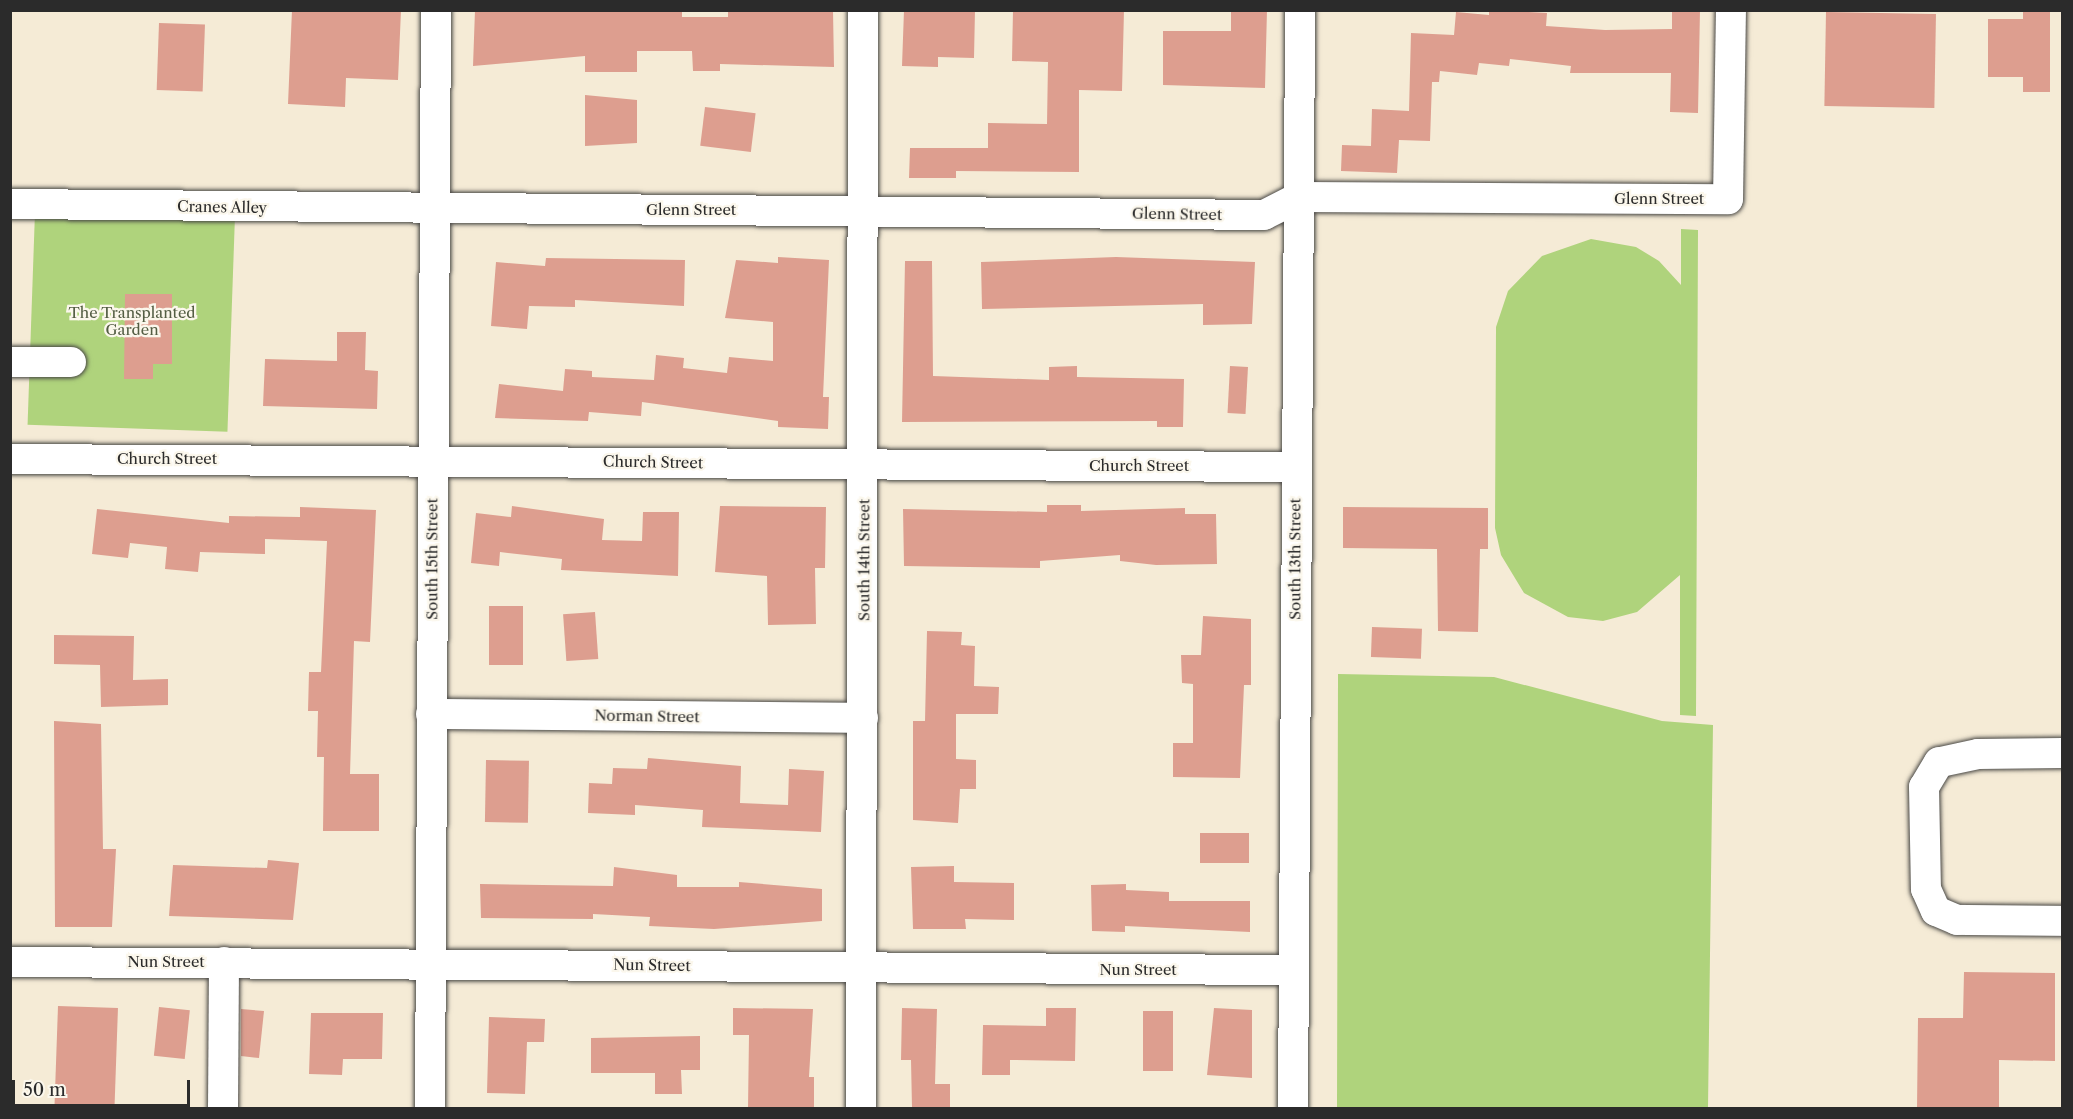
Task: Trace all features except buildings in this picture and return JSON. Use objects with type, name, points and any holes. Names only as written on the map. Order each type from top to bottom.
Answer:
[{"type":"street","name":"South 15th Street","points":[[430,1108],[436,10]]},
{"type":"street","name":"South 14th Street","points":[[861,1108],[865,210],[863,10]]},
{"type":"street","name":"South 13th Street","points":[[1293,1108],[1300,10]]},
{"type":"street","name":"Glenn Street","points":[[434,210],[865,210],[1264,215],[1299,197],[1728,199],[1731,10]]},
{"type":"street","name":"Cranes Alley","points":[[10,204],[434,210]]},
{"type":"street","points":[[10,362],[71,362]]},
{"type":"street","name":"Church Street","points":[[10,459],[1296,467]]},
{"type":"street","name":"Norman Street","points":[[431,714],[863,718]]},
{"type":"street","points":[[2062,753],[1978,754],[1939,762],[1924,787],[1926,889],[1936,911],[1957,920],[2062,921]]},
{"type":"street","name":"Nun Street","points":[[10,962],[430,962],[861,968],[1294,970]]},
{"type":"street","points":[[224,962],[224,1108]]},
{"type":"green space","name":"The Transplanted Garden","points":[[35,212],[235,219],[227,432],[28,425]]},
{"type":"green space","points":[[1681,229],[1698,230],[1696,716],[1680,715],[1680,575],[1637,612],[1603,621],[1568,617],[1524,593],[1501,555],[1495,528],[1496,327],[1508,291],[1542,256],[1591,239],[1636,247],[1659,261],[1681,285]]},
{"type":"green space","points":[[1338,674],[1494,677],[1662,721],[1713,725],[1708,1108],[1337,1108]]}]
